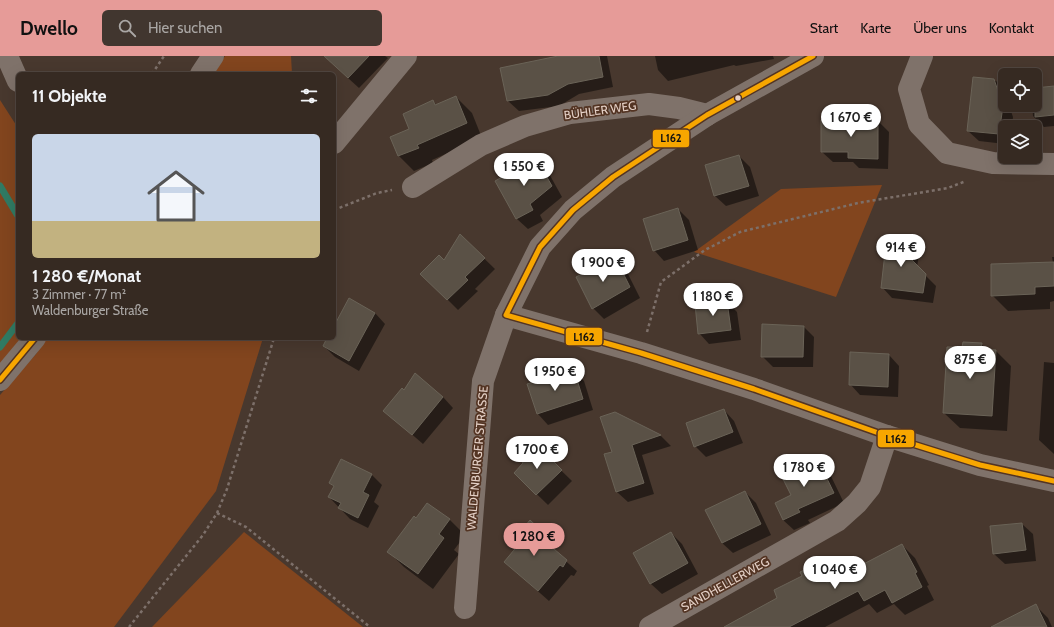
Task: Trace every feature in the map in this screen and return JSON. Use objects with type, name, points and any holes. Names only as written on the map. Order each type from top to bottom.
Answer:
[{"type":"street","points":[[7,56],[16,76]]},
{"type":"street","points":[[202,72],[213,56]]},
{"type":"street","points":[[336,141],[406,56]]},
{"type":"street","name":"WALDENBURGER STRASSE","points":[[465,608],[483,381],[506,315],[540,247],[573,210],[613,177],[707,115],[813,56]]},
{"type":"street","points":[[922,56],[909,89],[918,124],[947,153],[993,163],[1054,164]]},
{"type":"street","name":"BÜHLER WEG","points":[[413,187],[481,145],[526,126],[570,113],[649,104],[679,108],[707,115]]},
{"type":"street","points":[[506,315],[641,353],[754,389],[887,436],[980,465],[1054,481]]},
{"type":"street","points":[[0,380],[33,340]]},
{"type":"street","name":"SANDHELLERWEG","points":[[650,627],[837,521],[857,503],[870,487],[887,436]]},
{"type":"path","points":[[153,72],[164,56]]},
{"type":"path","points":[[641,353],[662,282],[706,250],[740,232],[858,203],[948,188],[974,177],[993,163]]},
{"type":"path","points":[[336,209],[377,193],[413,187]]},
{"type":"path","points":[[130,627],[199,542],[217,513],[227,489],[273,340]]},
{"type":"path","points":[[217,513],[246,527],[370,627]]},
{"type":"shaded area","points":[[225,56],[291,56],[292,72],[215,72]]},
{"type":"shaded area","points":[[0,100],[16,125],[16,340],[19,340],[0,364]]},
{"type":"shaded area","points":[[882,185],[836,297],[694,252],[781,189]]},
{"type":"shaded area","points":[[45,340],[262,340],[216,491],[114,627],[0,627],[0,395],[36,354]]},
{"type":"shaded area","points":[[244,532],[363,627],[152,627]]},
{"type":"building","points":[[324,56],[369,56],[348,78]]},
{"type":"building","points":[[558,56],[599,56],[603,77],[568,84],[548,95],[507,101],[500,68]]},
{"type":"building","points":[[973,77],[994,79],[998,91],[998,112],[1002,112],[1001,120],[998,120],[998,134],[967,131]]},
{"type":"building","points":[[1054,86],[1054,115],[1035,117],[1035,112],[1042,112],[1042,87]]},
{"type":"building","points":[[456,96],[467,123],[417,145],[419,148],[398,156],[390,137],[409,129],[403,114],[433,100],[435,105]]},
{"type":"building","points":[[821,120],[878,120],[878,159],[848,158],[848,152],[821,152]]},
{"type":"building","points":[[739,155],[749,186],[714,196],[705,165]]},
{"type":"building","points":[[536,158],[552,186],[530,204],[533,210],[516,219],[495,181]]},
{"type":"building","points":[[678,208],[688,240],[653,251],[643,219]]},
{"type":"building","points":[[460,234],[485,258],[465,277],[468,280],[447,300],[420,274],[439,255],[444,260]]},
{"type":"building","points":[[887,235],[909,238],[907,255],[926,274],[923,293],[881,288]]},
{"type":"building","points":[[615,257],[630,287],[592,309],[576,277]]},
{"type":"building","points":[[1054,262],[1054,286],[1035,287],[1035,294],[991,296],[991,264]]},
{"type":"building","points":[[349,298],[375,313],[349,361],[323,346],[326,340],[336,340],[336,322]]},
{"type":"building","points":[[727,301],[731,330],[698,334],[695,304]]},
{"type":"building","points":[[762,324],[804,326],[803,357],[761,357]]},
{"type":"building","points":[[963,342],[982,343],[981,349],[996,350],[992,416],[943,413],[947,347],[962,347]]},
{"type":"building","points":[[850,352],[889,354],[888,387],[849,385]]},
{"type":"building","points":[[574,370],[583,399],[537,414],[527,384]]},
{"type":"building","points":[[415,373],[443,397],[412,435],[383,411],[402,388],[404,390]]},
{"type":"building","points":[[724,409],[733,432],[694,447],[686,423]]},
{"type":"building","points":[[615,412],[661,435],[632,445],[644,483],[616,492],[604,454],[612,452],[600,417]]},
{"type":"building","points":[[537,445],[562,470],[536,495],[514,473],[523,463],[522,461]]},
{"type":"building","points":[[817,458],[834,493],[798,509],[800,512],[783,520],[775,503],[791,495],[781,475]]},
{"type":"building","points":[[341,459],[372,474],[363,492],[369,495],[358,518],[338,508],[341,503],[328,497],[334,486],[329,483]]},
{"type":"building","points":[[745,491],[761,524],[722,543],[705,510]]},
{"type":"building","points":[[427,503],[450,519],[439,534],[444,538],[418,574],[387,552],[414,516],[416,518]]},
{"type":"building","points":[[530,520],[545,534],[541,538],[567,560],[563,567],[560,565],[538,591],[504,562],[519,544],[513,541]]},
{"type":"building","points":[[1022,523],[1026,550],[993,554],[990,526]]},
{"type":"building","points":[[671,532],[688,563],[650,584],[633,553]]},
{"type":"building","points":[[902,544],[917,572],[915,573],[922,587],[892,603],[885,590],[864,601],[858,591],[789,627],[724,627],[777,598],[774,590],[802,576],[800,572],[817,564],[827,583]]},
{"type":"building","points":[[1036,604],[1047,627],[991,627]]},
{"type":"waterway","points":[[0,186],[16,213]]},
{"type":"waterway","points":[[0,347],[16,326]]},
{"type":"transit line","name":"L162","points":[[813,56],[707,115],[613,177],[573,210],[540,247],[506,315],[641,353],[754,389],[887,436],[980,465],[1054,481]]},
{"type":"transit line","name":"L162","points":[[0,380],[33,340]]}]
